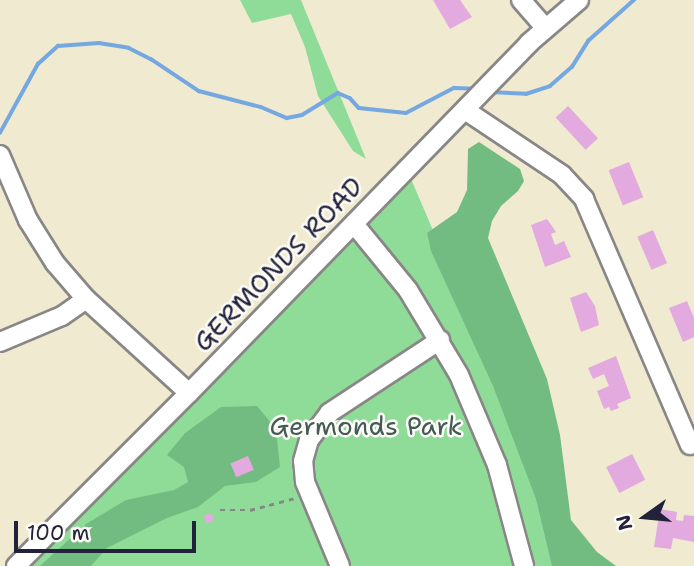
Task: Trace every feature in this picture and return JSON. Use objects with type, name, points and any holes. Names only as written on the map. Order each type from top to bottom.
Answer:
[{"type":"street","points":[[521,0],[545,27]]},
{"type":"street","name":"GERMONDS ROAD","points":[[16,566],[189,393],[545,27],[579,0]]},
{"type":"street","points":[[465,110],[562,175],[584,199],[690,444]]},
{"type":"street","points":[[0,155],[28,220],[55,263],[86,299],[189,393]]},
{"type":"street","points":[[354,224],[390,266],[440,340],[491,448],[513,518],[524,566]]},
{"type":"street","points":[[0,342],[62,316],[86,299]]},
{"type":"street","points":[[340,566],[304,475],[306,447],[317,426],[345,402],[440,340]]},
{"type":"path","points":[[220,510],[250,510],[302,496]]},
{"type":"green space","points":[[240,0],[301,0],[366,159],[353,151],[318,96],[305,47],[291,14],[252,23]]},
{"type":"green space","points":[[479,142],[520,169],[524,181],[518,191],[501,206],[492,221],[488,238],[547,379],[560,435],[571,520],[597,552],[616,566],[552,566],[536,499],[493,386],[431,251],[427,233],[457,212],[467,190],[468,149]]},
{"type":"green space","name":"Germonds Park","points":[[411,179],[577,566],[30,566],[209,386]]},
{"type":"green space","points":[[257,406],[276,429],[280,467],[256,482],[225,486],[198,507],[167,518],[107,548],[91,566],[40,566],[86,524],[126,500],[174,490],[188,482],[184,467],[167,455],[185,433],[221,407]]},
{"type":"building","points":[[433,0],[460,0],[472,17],[450,29]]},
{"type":"building","points":[[568,106],[598,138],[586,150],[556,118]]},
{"type":"building","points":[[629,162],[643,197],[623,205],[609,170]]},
{"type":"building","points":[[547,219],[556,232],[551,234],[555,245],[564,241],[571,257],[545,267],[531,225]]},
{"type":"building","points":[[653,230],[667,263],[651,270],[637,237]]},
{"type":"building","points":[[586,292],[595,306],[599,325],[581,332],[570,298]]},
{"type":"building","points":[[687,301],[694,318],[694,337],[683,342],[669,308]]},
{"type":"building","points":[[616,356],[631,398],[617,404],[619,408],[611,411],[609,407],[604,409],[597,391],[609,386],[604,374],[593,379],[588,368]]},
{"type":"building","points":[[632,454],[645,480],[619,493],[606,467]]},
{"type":"building","points":[[248,456],[254,470],[236,477],[231,463]]},
{"type":"building","points":[[660,509],[677,512],[676,520],[683,521],[684,515],[694,516],[694,542],[673,538],[671,549],[654,547]]},
{"type":"building","points":[[211,513],[214,520],[207,523],[204,516]]},
{"type":"waterway","points":[[491,92],[526,94],[550,86],[572,67],[588,41],[634,0]]},
{"type":"waterway","points":[[0,133],[38,64],[58,46],[99,43],[129,48],[151,59],[199,91],[261,107],[287,118],[302,115],[338,93],[350,98],[359,108],[406,113],[454,88],[477,89]]}]
